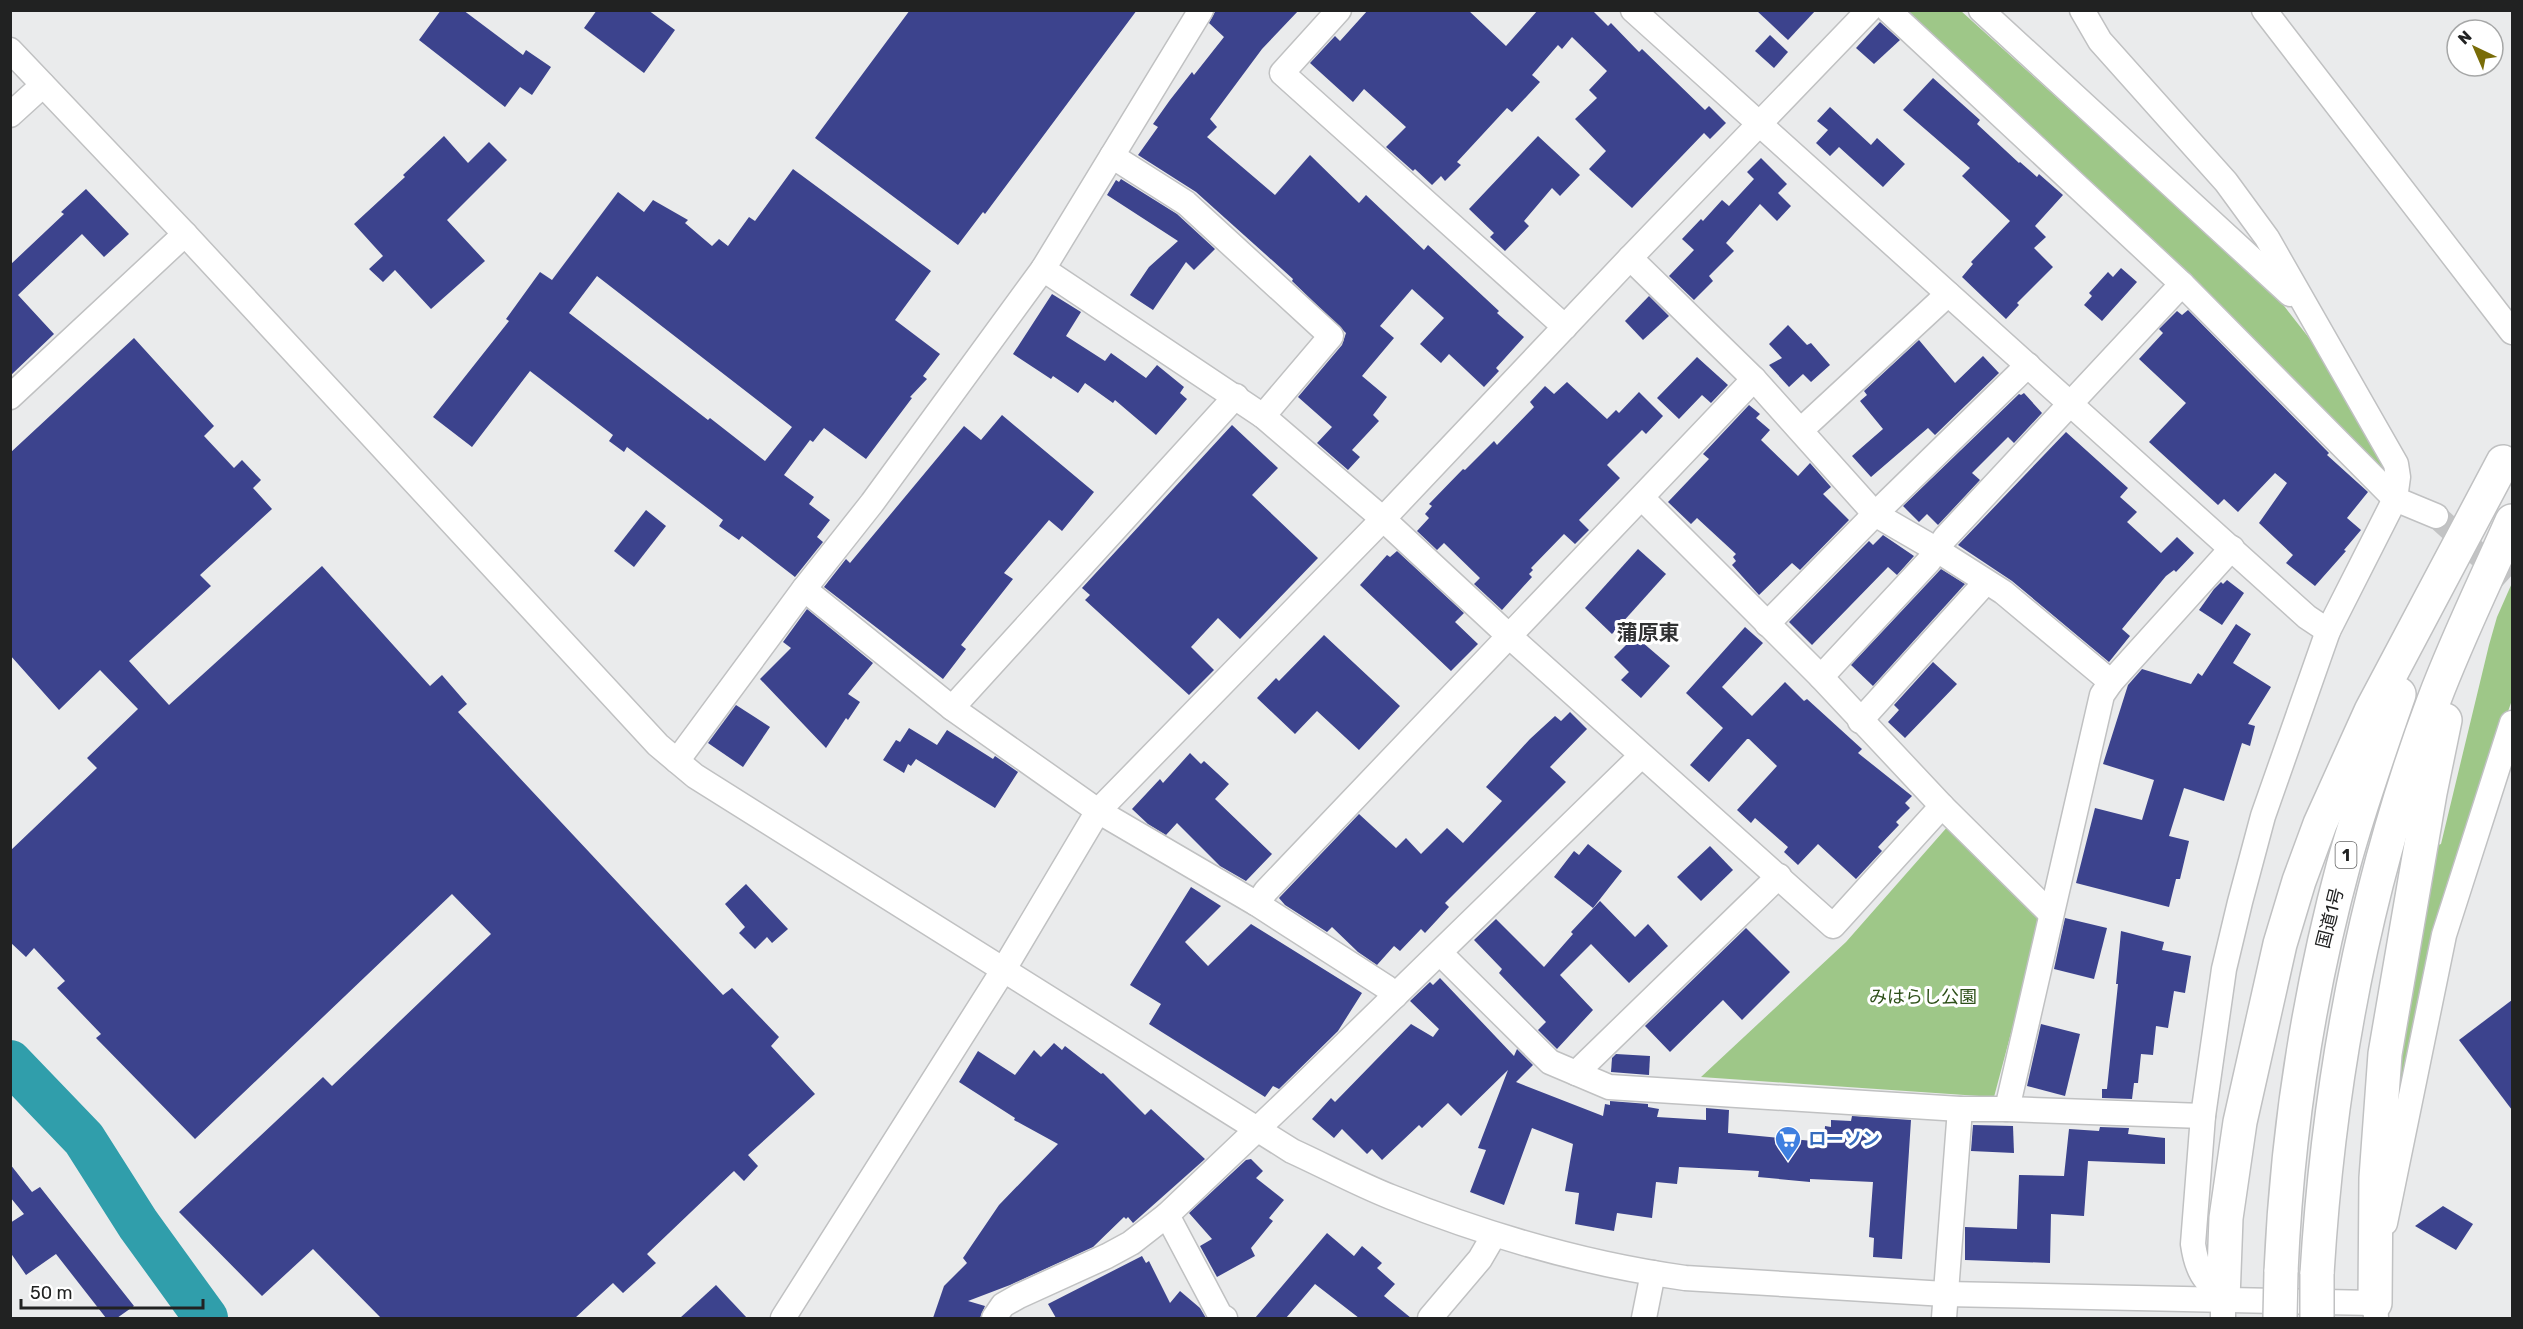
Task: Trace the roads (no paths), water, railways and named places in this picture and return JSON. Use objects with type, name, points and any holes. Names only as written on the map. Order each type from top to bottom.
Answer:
[{"type":"highway","name":"国道1号","points":[[2280,1318],[2281,1272],[2291,1141],[2304,1044],[2322,950],[2344,862],[2370,777],[2402,688],[2437,603],[2508,451]]},
{"type":"highway","points":[[2223,1309],[2226,1218],[2240,1122],[2277,955],[2299,881],[2320,824],[2371,711],[2508,451]]},
{"type":"highway","name":"国道1号","points":[[2317,1318],[2317,1274],[2329,1132],[2339,1053],[2356,965],[2405,783],[2435,698],[2512,521]]},
{"type":"highway","points":[[2375,1311],[2376,1178],[2385,1054],[2438,752],[2476,603]]},
{"type":"street","points":[[676,761],[804,589],[872,503],[1043,269],[1201,10]]},
{"type":"street","points":[[1339,10],[1282,73],[1565,327]]},
{"type":"street","points":[[1633,10],[2307,617],[2328,630]]},
{"type":"street","points":[[783,1318],[1004,969],[1098,811],[1383,519],[1869,10]]},
{"type":"street","points":[[1887,10],[2182,284],[2395,499],[2436,516],[2406,472],[2396,464]]},
{"type":"street","points":[[1981,10],[2307,310]]},
{"type":"street","points":[[2082,10],[2100,41],[2226,182],[2267,238],[2396,464],[2398,477],[2395,499],[2328,630],[2263,816],[2224,969],[2203,1116],[2193,1244],[2196,1264],[2223,1309]]},
{"type":"street","points":[[2264,10],[2512,332]]},
{"type":"street","points":[[10,50],[185,234],[658,745],[676,761],[695,776],[1293,1151],[1389,1197],[1494,1235],[1588,1260],[1685,1278],[2223,1309],[2375,1311]]},
{"type":"street","points":[[10,115],[43,85]]},
{"type":"street","points":[[1112,156],[1186,203],[1331,336],[1263,416]]},
{"type":"street","points":[[10,397],[185,234]]},
{"type":"street","points":[[1630,258],[1754,379],[1875,514],[2002,592],[2110,682]]},
{"type":"street","points":[[1043,269],[1263,416],[1383,519],[1641,756],[1833,926],[1942,806]]},
{"type":"street","points":[[1821,677],[1913,578],[1945,538],[2182,284]]},
{"type":"street","points":[[1801,430],[1948,294]]},
{"type":"street","points":[[1767,624],[1875,514],[2028,365]]},
{"type":"street","points":[[1257,904],[1266,891],[1643,499],[1691,444],[1754,379]]},
{"type":"street","points":[[952,708],[1236,396]]},
{"type":"street","points":[[1643,499],[1821,677],[1942,806],[2051,914]]},
{"type":"street","points":[[2007,1109],[2102,695],[2110,682],[2232,548]]},
{"type":"street","points":[[1860,721],[1986,582]]},
{"type":"street","points":[[804,589],[952,708],[1098,811],[1257,904],[1386,987],[1395,996]]},
{"type":"street","points":[[2374,1269],[2401,1156],[2444,935],[2508,754],[2512,723]]},
{"type":"street","points":[[994,1318],[1003,1305],[1131,1243],[1167,1215],[1641,756]]},
{"type":"street","points":[[1576,1073],[1779,876]]},
{"type":"street","points":[[1440,953],[1550,1062],[1609,1087],[1960,1109],[2203,1116]]},
{"type":"street","points":[[1944,1318],[1960,1109]]},
{"type":"street","points":[[1167,1215],[1221,1317]]},
{"type":"street","points":[[1430,1318],[1480,1259],[1494,1235]]},
{"type":"street","points":[[1644,1318],[1653,1273]]},
{"type":"waterway","points":[[10,1062],[84,1139],[138,1224],[206,1318]]},
{"type":"tunnel","points":[[2436,516],[2512,585]]},
{"type":"place","name":"ローソン","points":[[1788,1162]]},
{"type":"district","name":"蒲原東","points":[[1648,633]]},
{"type":"park label","name":"みはらし公園","points":[[1923,997]]}]
